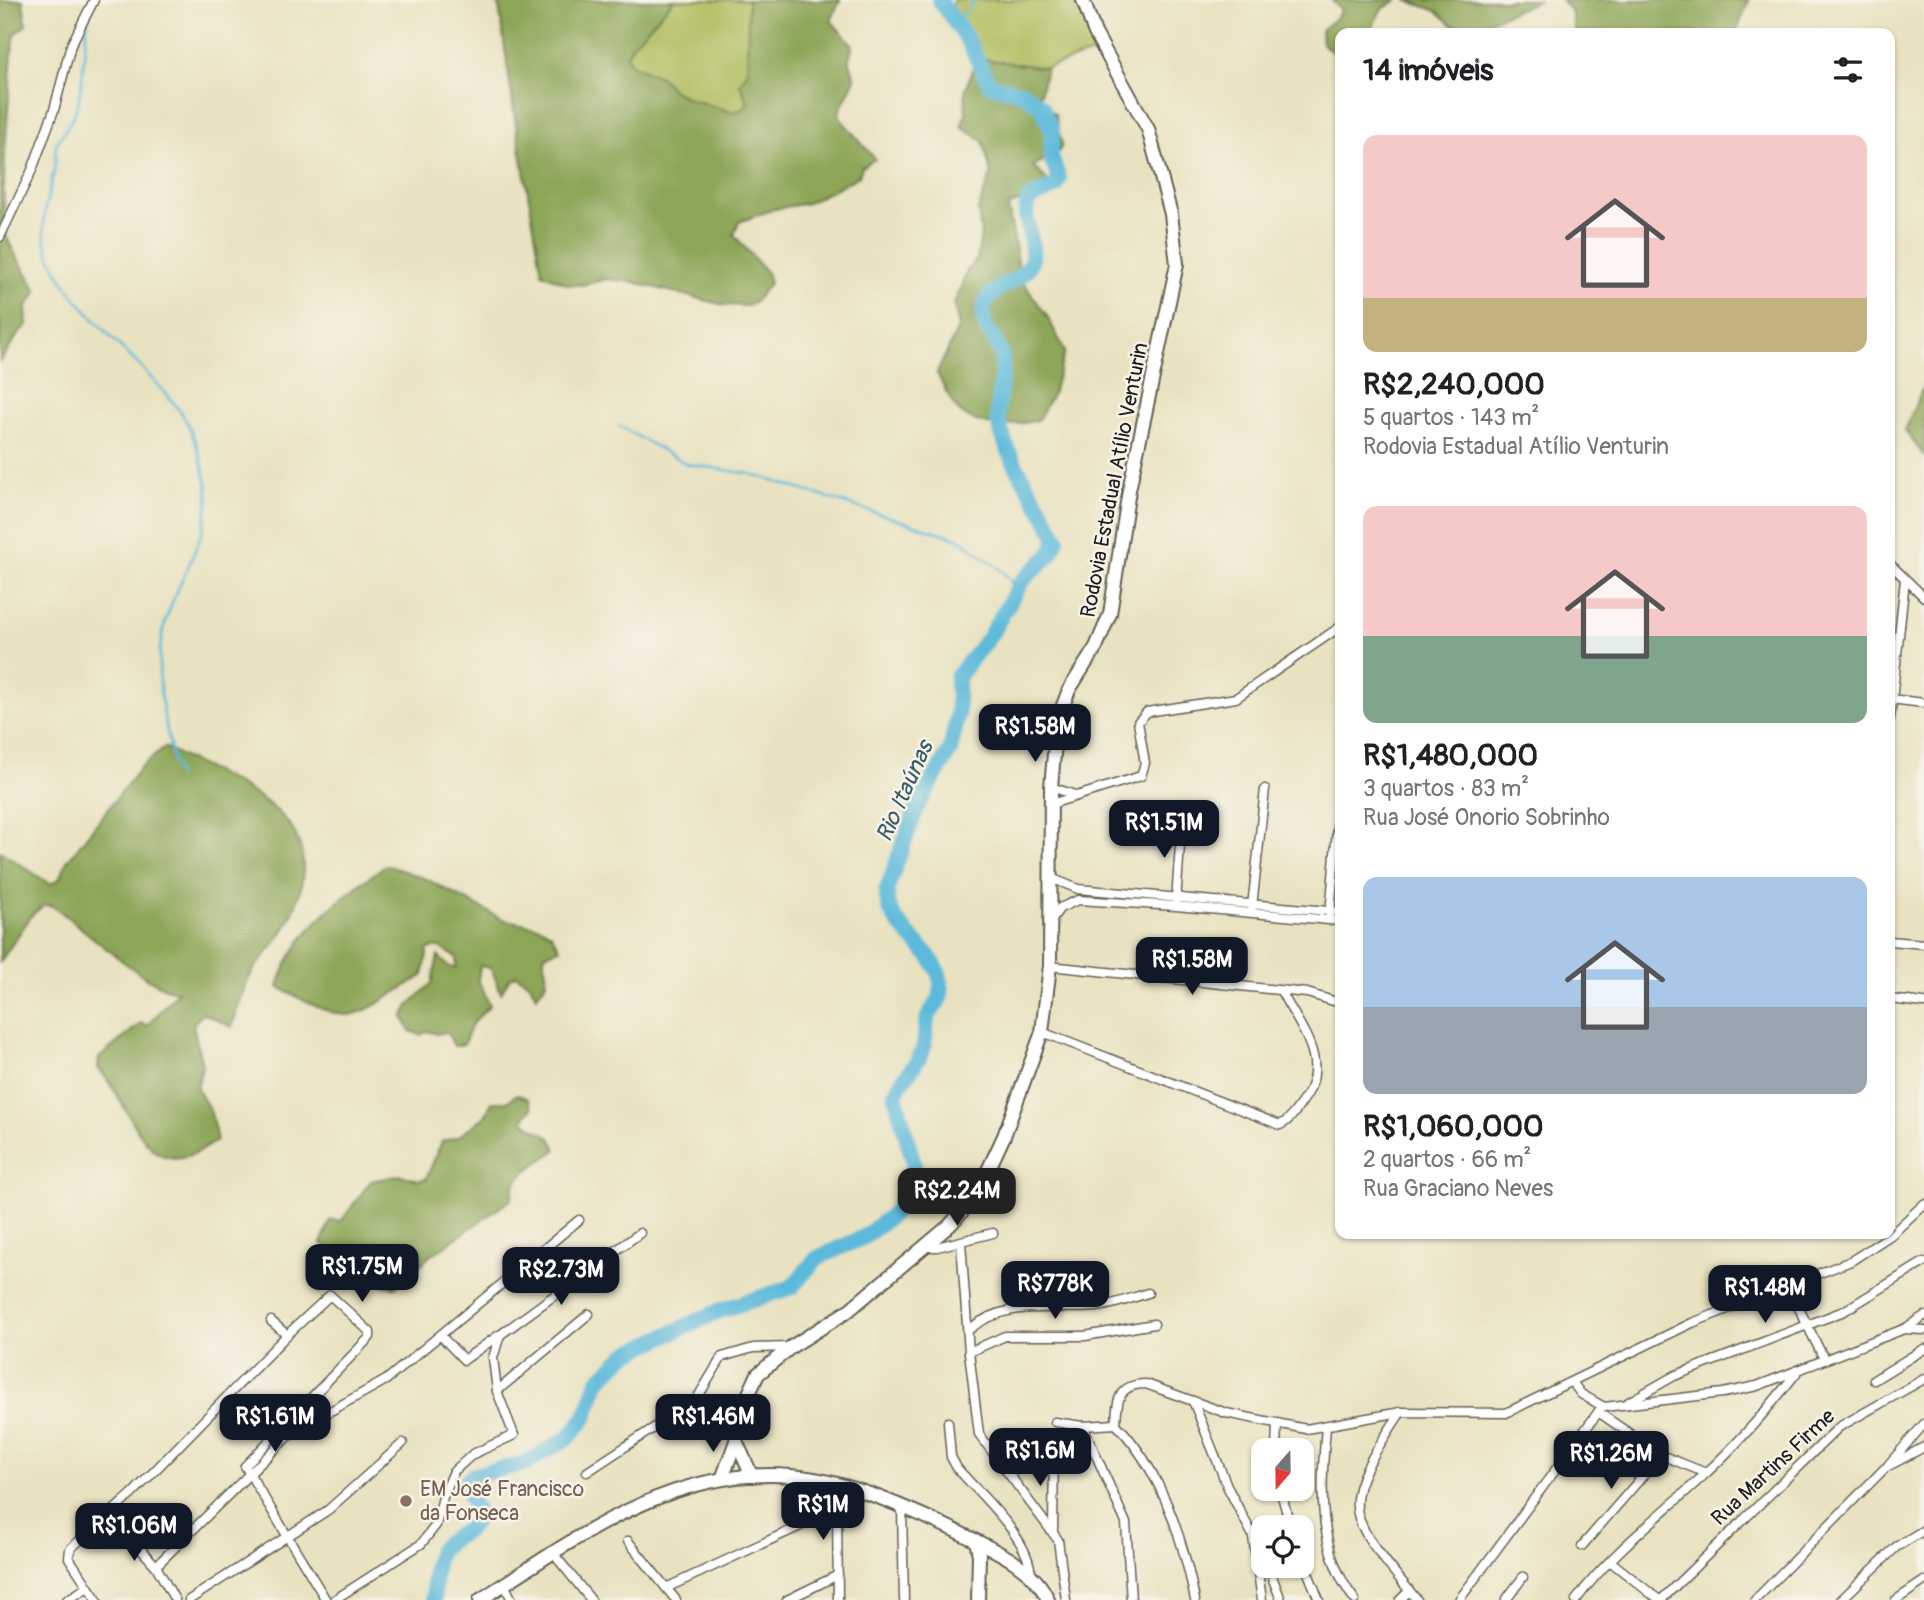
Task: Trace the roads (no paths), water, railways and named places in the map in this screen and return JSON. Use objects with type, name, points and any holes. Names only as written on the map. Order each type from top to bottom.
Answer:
[{"type":"main road","name":"Rodovia Estadual Atílio Venturin","points":[[722,1479],[736,1441],[740,1413],[749,1387],[770,1362],[848,1311],[950,1225],[977,1194],[1004,1136],[1042,1032],[1050,966],[1052,919],[1053,746],[1062,705],[1096,647],[1110,614],[1129,490],[1177,264],[1171,214],[1147,129],[1095,33],[1083,0]]},
{"type":"main road","points":[[736,1441],[752,1476]]},
{"type":"main road","points":[[480,1600],[603,1522],[654,1497],[722,1479],[791,1476],[840,1486],[902,1507],[977,1542],[1031,1575],[1048,1600]]},
{"type":"main road","points":[[950,1529],[970,1547],[978,1572]]},
{"type":"main road","points":[[977,1542],[978,1600]]},
{"type":"street","points":[[0,237],[32,170],[54,110],[74,37],[94,0]]},
{"type":"street","points":[[1895,569],[1924,597]]},
{"type":"street","points":[[1895,665],[1905,580]]},
{"type":"street","points":[[1051,804],[1141,776],[1145,763],[1138,722],[1147,712],[1236,698],[1335,630]]},
{"type":"street","points":[[1895,699],[1924,703]]},
{"type":"street","points":[[1051,787],[1075,795]]},
{"type":"street","points":[[1252,913],[1265,789]]},
{"type":"street","points":[[1176,901],[1182,817]]},
{"type":"street","points":[[1330,916],[1335,854]]},
{"type":"street","points":[[1051,878],[1078,889],[1252,913],[1335,914]]},
{"type":"street","points":[[1052,919],[1060,908],[1078,900],[1252,903],[1335,918]]},
{"type":"street","points":[[1895,941],[1924,944]]},
{"type":"street","points":[[1050,966],[1320,995],[1335,1001]]},
{"type":"street","points":[[1042,1032],[1280,1125],[1289,1120],[1311,1090],[1317,1072],[1311,1047],[1282,993]]},
{"type":"street","points":[[1895,998],[1924,1000]]},
{"type":"street","points":[[1895,1230],[1924,1204]]},
{"type":"street","points":[[156,1566],[248,1473],[300,1428],[386,1380],[579,1220]]},
{"type":"street","points":[[441,1336],[464,1360],[640,1233]]},
{"type":"street","points":[[922,1247],[961,1242],[993,1233]]},
{"type":"street","points":[[1195,1600],[1181,1545],[1158,1486],[1116,1424],[1119,1395],[1129,1386],[1146,1384],[1226,1413],[1306,1429],[1401,1412],[1506,1413],[1692,1323],[1824,1273],[1872,1250],[1884,1239]]},
{"type":"street","points":[[961,1242],[966,1282],[967,1331],[979,1434],[1053,1533],[1061,1549],[1066,1600]]},
{"type":"street","points":[[1624,1405],[1674,1376],[1867,1300],[1924,1262]]},
{"type":"street","points":[[1788,1286],[1824,1359]]},
{"type":"street","points":[[967,1331],[1003,1310],[1039,1306],[1098,1307],[1148,1293]]},
{"type":"street","points":[[97,1600],[69,1558],[70,1549],[109,1514],[327,1296],[334,1296],[370,1332],[369,1339],[245,1466],[326,1600]]},
{"type":"street","points":[[497,1391],[589,1314]]},
{"type":"street","points":[[1459,1600],[1600,1409],[1723,1394],[1797,1372],[1905,1329],[1924,1316]]},
{"type":"street","points":[[271,1321],[287,1335]]},
{"type":"street","points":[[969,1352],[1005,1336],[1086,1336],[1153,1324]]},
{"type":"street","points":[[1905,1329],[1924,1330]]},
{"type":"street","points":[[334,1600],[421,1544],[436,1525],[443,1497],[454,1471],[473,1454],[512,1437],[515,1432],[497,1391],[493,1358],[500,1335]]},
{"type":"street","points":[[587,1472],[696,1400],[722,1357],[753,1348],[791,1347]]},
{"type":"street","points":[[1874,1380],[1924,1349]]},
{"type":"street","points":[[1576,1600],[1610,1561],[1706,1473],[1797,1372]]},
{"type":"street","name":"Rua Martins Firme","points":[[1660,1600],[1839,1427],[1924,1379]]},
{"type":"street","points":[[1572,1382],[1581,1394],[1661,1455],[1706,1473]]},
{"type":"street","points":[[1194,1402],[1224,1478],[1251,1530]]},
{"type":"street","points":[[1401,1412],[1365,1466],[1356,1508],[1366,1537],[1417,1600]]},
{"type":"street","points":[[948,1422],[951,1457],[957,1468],[1020,1541],[1031,1575]]},
{"type":"street","points":[[1055,1422],[1083,1426],[1116,1424]]},
{"type":"street","points":[[1276,1438],[1277,1423]]},
{"type":"street","points":[[1755,1600],[1885,1468],[1924,1424]]},
{"type":"street","points":[[1083,1426],[1126,1523],[1131,1600]]},
{"type":"street","points":[[1326,1427],[1322,1488],[1325,1533],[1341,1575],[1355,1600]]},
{"type":"street","points":[[189,1600],[328,1510],[402,1443]]},
{"type":"street","points":[[1053,1533],[1054,1443]]},
{"type":"street","points":[[1885,1468],[1924,1447]]},
{"type":"street","points":[[1583,1546],[1661,1455]]},
{"type":"street","points":[[838,1600],[837,1509],[840,1486]]},
{"type":"street","points":[[902,1507],[904,1600]]},
{"type":"street","points":[[667,1588],[837,1509]]},
{"type":"street","points":[[109,1514],[156,1566],[175,1600]]},
{"type":"street","points":[[1843,1600],[1896,1547],[1924,1530]]},
{"type":"street","points":[[628,1541],[676,1600]]},
{"type":"street","points":[[553,1553],[591,1600]]},
{"type":"street","points":[[1610,1561],[1660,1600]]},
{"type":"street","points":[[787,1600],[838,1575]]},
{"type":"street","points":[[1506,1600],[1523,1577]]},
{"type":"street","points":[[1260,1578],[1262,1600]]},
{"type":"street","points":[[1273,1578],[1281,1600]]},
{"type":"street","points":[[1310,1578],[1319,1600]]},
{"type":"street","points":[[1896,1600],[1924,1581]]},
{"type":"street","points":[[504,1584],[512,1600]]},
{"type":"street","points":[[67,1600],[88,1587]]},
{"type":"street","points":[[1400,1600],[1409,1591]]},
{"type":"waterway","name":"Rio Itaúnas","points":[[434,1600],[435,1568],[440,1551],[448,1542],[470,1528],[476,1518],[475,1508],[466,1487],[466,1482],[474,1475],[524,1464],[569,1437],[585,1418],[598,1381],[626,1354],[719,1311],[792,1287],[817,1258],[864,1237],[895,1212],[907,1189],[914,1165],[895,1094],[923,1050],[928,1017],[941,994],[940,978],[925,952],[894,917],[888,904],[887,889],[917,807],[950,751],[958,713],[957,677],[989,637],[1022,581],[1050,555],[1057,539],[1004,439],[998,415],[1002,358],[983,318],[989,298],[1022,274],[1031,262],[1032,247],[1026,215],[1029,199],[1056,186],[1059,179],[1051,157],[1052,131],[1042,107],[1023,93],[990,85],[967,39],[939,0]]},
{"type":"waterway","points":[[959,29],[961,17],[976,0]]},
{"type":"waterway","points":[[88,17],[77,107],[56,146],[54,173],[44,215],[44,232],[50,255],[62,279],[80,303],[180,411],[203,466],[208,503],[205,522],[167,618],[160,654],[162,707],[177,777]]},
{"type":"waterway","points":[[619,426],[687,464],[751,474],[960,539],[1001,570],[1010,580],[1015,593]]},
{"type":"place","name":"EM José Francisco da Fonseca","points":[[406,1501]]}]
